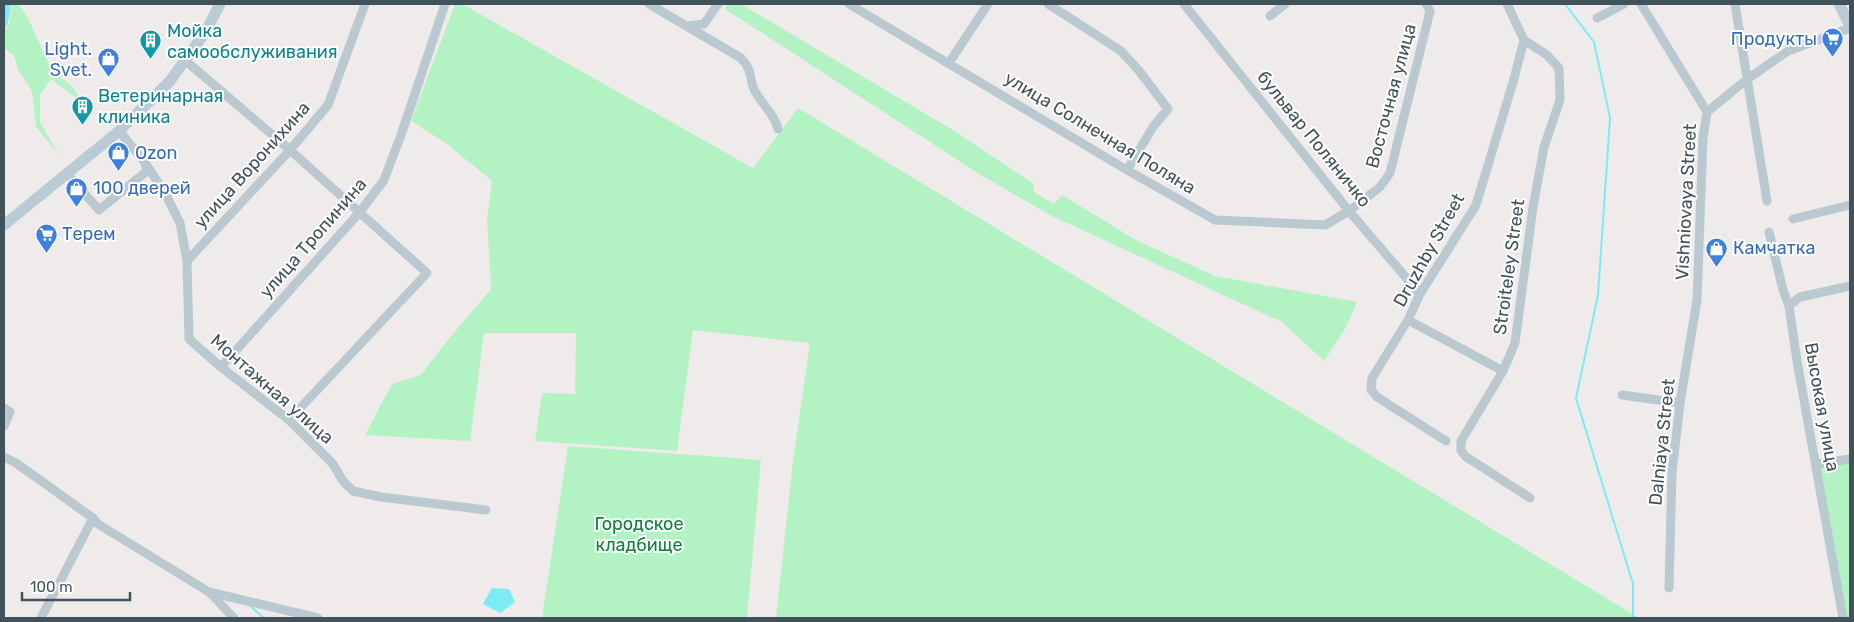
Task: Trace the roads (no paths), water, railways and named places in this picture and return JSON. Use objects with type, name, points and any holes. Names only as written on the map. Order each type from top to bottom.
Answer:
[{"type":"street","points":[[4,226],[119,131],[170,81],[206,31],[220,4]]},
{"type":"street","name":"улица Воронихина","points":[[187,260],[290,150],[328,106],[365,4]]},
{"type":"street","name":"улица Тропинина","points":[[221,367],[359,212],[384,180],[445,4]]},
{"type":"street","points":[[649,4],[741,58],[749,67],[754,88],[776,121],[778,129]]},
{"type":"street","points":[[688,26],[704,24],[718,4]]},
{"type":"street","name":"улица Солнечная Поляна","points":[[849,4],[1127,170],[1215,220],[1325,225],[1350,211]]},
{"type":"street","points":[[949,62],[988,4]]},
{"type":"street","points":[[1048,4],[1121,50],[1168,109],[1153,127],[1127,170]]},
{"type":"street","name":"бульвар Поляничко","points":[[1184,4],[1350,211],[1420,294]]},
{"type":"street","points":[[1270,16],[1285,4]]},
{"type":"street","name":"Восточная улица","points":[[1350,211],[1380,187],[1390,173],[1430,11],[1426,4]]},
{"type":"street","points":[[1508,4],[1524,40]]},
{"type":"street","points":[[1598,18],[1624,4]]},
{"type":"street","name":"Vishniovaya Street","points":[[1641,4],[1707,112],[1703,138],[1697,300]]},
{"type":"street","points":[[1735,4],[1767,201]]},
{"type":"street","points":[[1707,112],[1746,80],[1788,51],[1850,27],[1840,4]]},
{"type":"street","name":"Druzhby Street","points":[[1446,441],[1377,397],[1371,390],[1372,378],[1408,320],[1420,294],[1476,205],[1524,40]]},
{"type":"street","name":"Stroiteley Street","points":[[1524,40],[1547,55],[1559,68],[1560,100],[1544,148],[1533,207],[1515,343],[1503,371],[1461,441],[1461,450],[1465,456],[1530,498]]},
{"type":"street","points":[[186,61],[290,150],[427,273],[289,420]]},
{"type":"street","name":"Монтажная улица","points":[[119,131],[144,161],[166,195],[180,223],[187,260],[189,338],[221,367],[289,420],[334,464],[342,481],[353,491],[381,497],[486,510]]},
{"type":"street","points":[[66,173],[98,210],[148,171],[144,161]]},
{"type":"street","points":[[1792,219],[1850,205]]},
{"type":"street","name":"Высокая улица","points":[[1769,232],[1789,306],[1843,618]]},
{"type":"street","points":[[1789,306],[1800,297],[1850,286]]},
{"type":"street","name":"Dalniaya Street","points":[[1669,588],[1672,473],[1680,403],[1697,300]]},
{"type":"street","points":[[1408,320],[1503,371]]},
{"type":"street","points":[[1622,395],[1680,403]]},
{"type":"street","points":[[4,408],[10,412],[4,426]]},
{"type":"street","points":[[4,457],[16,463],[93,518],[98,524],[208,592],[234,618]]},
{"type":"street","points":[[1816,464],[1850,459]]},
{"type":"street","points":[[41,618],[93,518]]},
{"type":"street","points":[[208,592],[318,618]]},
{"type":"water","points":[[4,4],[11,6],[7,27],[4,27]]},
{"type":"water","points":[[492,588],[509,589],[515,602],[500,613],[483,604]]},
{"type":"waterway","points":[[1565,4],[1594,42],[1610,118],[1598,295],[1576,398],[1633,584],[1633,618]]},
{"type":"waterway","points":[[249,605],[264,618]]},
{"type":"place","name":"Продукты","points":[[1833,58]]},
{"type":"place","name":"Мойка самообслуживания","points":[[151,60]]},
{"type":"place","name":"Light. Svet.","points":[[108,78]]},
{"type":"place","name":"Ветеринарная клиника","points":[[82,125]]},
{"type":"place","name":"Ozon","points":[[119,172]]},
{"type":"place","name":"100 дверей","points":[[77,207]]},
{"type":"place","name":"Терем","points":[[46,253]]},
{"type":"place","name":"Камчатка","points":[[1717,267]]},
{"type":"park label","name":"Городское кладбище","points":[[639,534]]}]
